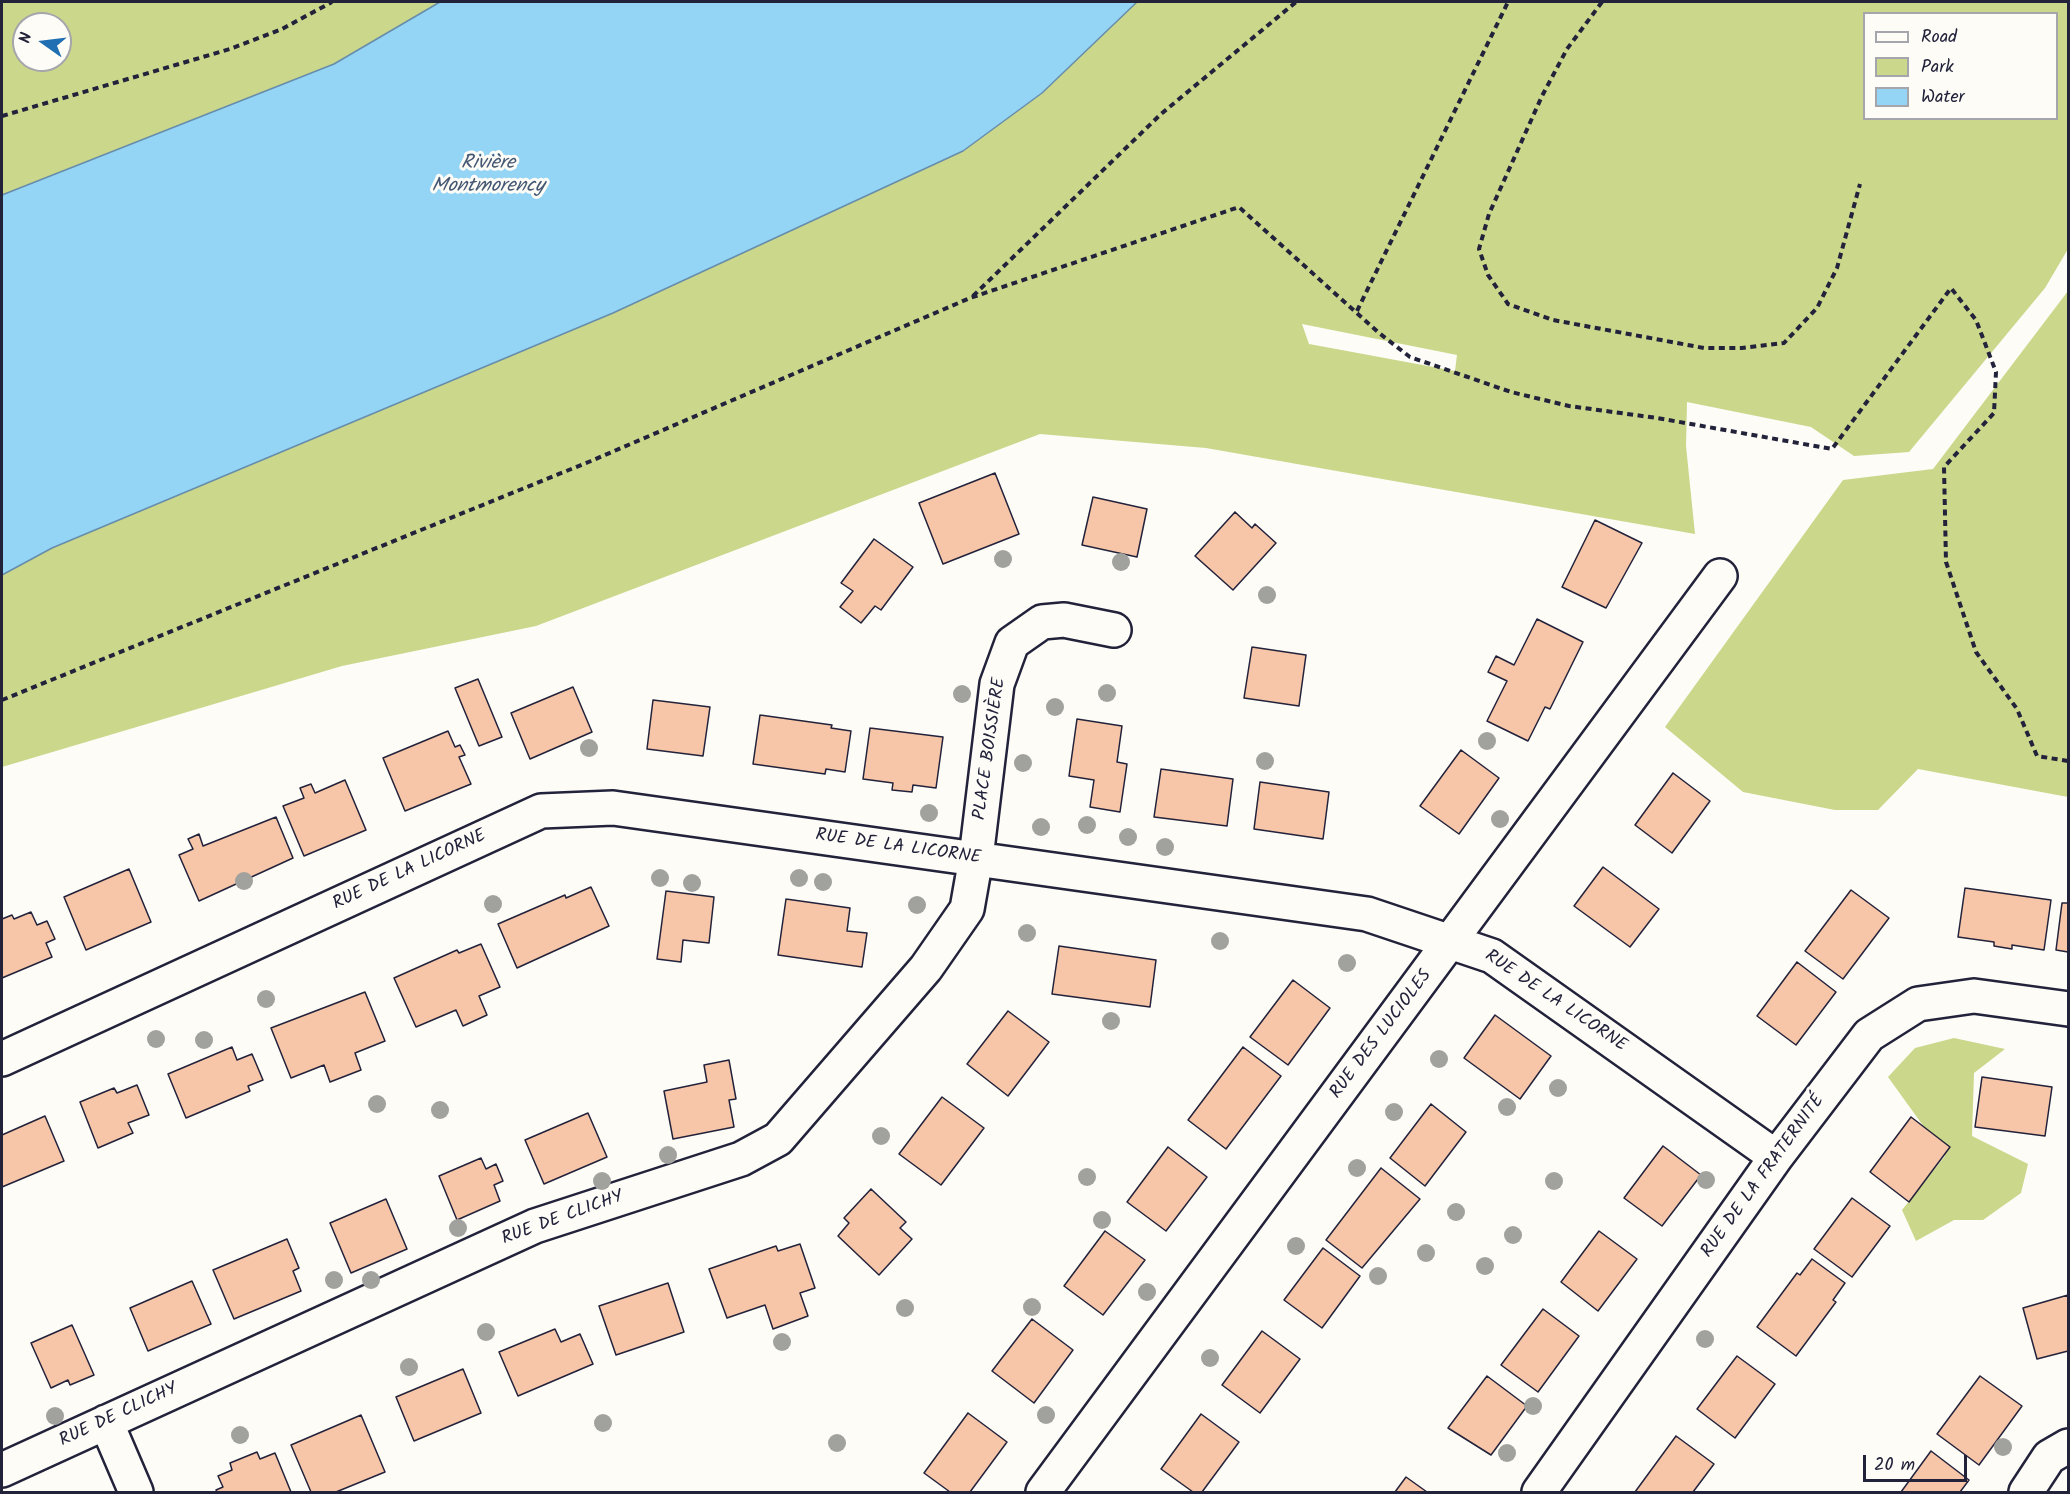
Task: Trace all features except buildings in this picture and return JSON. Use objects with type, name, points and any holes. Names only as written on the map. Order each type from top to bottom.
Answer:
[{"type":"street","name":"RUE DES LUCIOLES","points":[[1043,1492],[1720,576]]},
{"type":"street","name":"PLACE BOISSIÈRE","points":[[976,858],[997,684],[1012,643],[1042,622],[1064,620],[1114,630]]},
{"type":"street","name":"RUE DE LA LICORNE","points":[[2,1059],[541,811],[613,808],[1367,914],[1452,940],[1492,956],[1776,1157]]},
{"type":"street","name":"RUE DE CLICHY","points":[[2,1470],[535,1226],[741,1159],[778,1139],[926,968],[967,909],[976,858]]},
{"type":"street","name":"RUE DE LA FRATERNITÉ","points":[[1539,1492],[1776,1157],[1869,1035],[1918,1004],[1974,996],[2068,1009]]},
{"type":"street","points":[[106,1422],[135,1492]]},
{"type":"street","points":[[2026,1492],[2049,1458],[2068,1446]]},
{"type":"path","points":[[2,116],[230,49],[282,29],[332,2]]},
{"type":"path","points":[[970,298],[1161,114],[1296,2]]},
{"type":"path","points":[[1358,311],[1508,2]]},
{"type":"path","points":[[1602,2],[1567,49],[1542,96],[1484,231],[1479,249],[1488,275],[1508,304],[1553,320],[1704,348],[1742,348],[1784,343],[1817,308],[1838,268],[1860,184]]},
{"type":"path","points":[[2,700],[591,461],[970,298],[1239,207],[1358,311],[1379,333],[1410,357],[1511,392],[1569,406],[1657,418],[1832,449],[1951,288],[1976,320],[1996,372],[1994,413],[1944,467],[1946,562],[1976,652],[2017,709],[2037,756],[2068,761]]},
{"type":"green space","points":[[2,2],[440,2],[334,64],[2,195]]},
{"type":"green space","points":[[1135,2],[2068,2],[2068,249],[2045,288],[1909,452],[1854,456],[1811,427],[1687,402],[1686,446],[1695,534],[1206,448],[1040,434],[536,626],[342,666],[2,767],[2,575],[52,548],[613,313],[963,151],[1042,93]],"holes":[[[1302,324],[1457,355],[1455,371],[1309,344]]]},
{"type":"green space","points":[[2068,291],[2068,797],[1918,769],[1878,810],[1835,810],[1743,792],[1665,727],[1843,480],[1933,469]]},
{"type":"green space","points":[[1954,1038],[2005,1049],[1974,1073],[1972,1136],[2028,1164],[2021,1193],[1983,1220],[1954,1220],[1916,1241],[1902,1210],[1945,1156],[1888,1077],[1915,1048]]},
{"type":"water","name":"Rivière Montmorency","points":[[440,2],[1137,2],[1042,93],[963,151],[613,313],[52,548],[2,575],[2,195],[334,64]]}]
